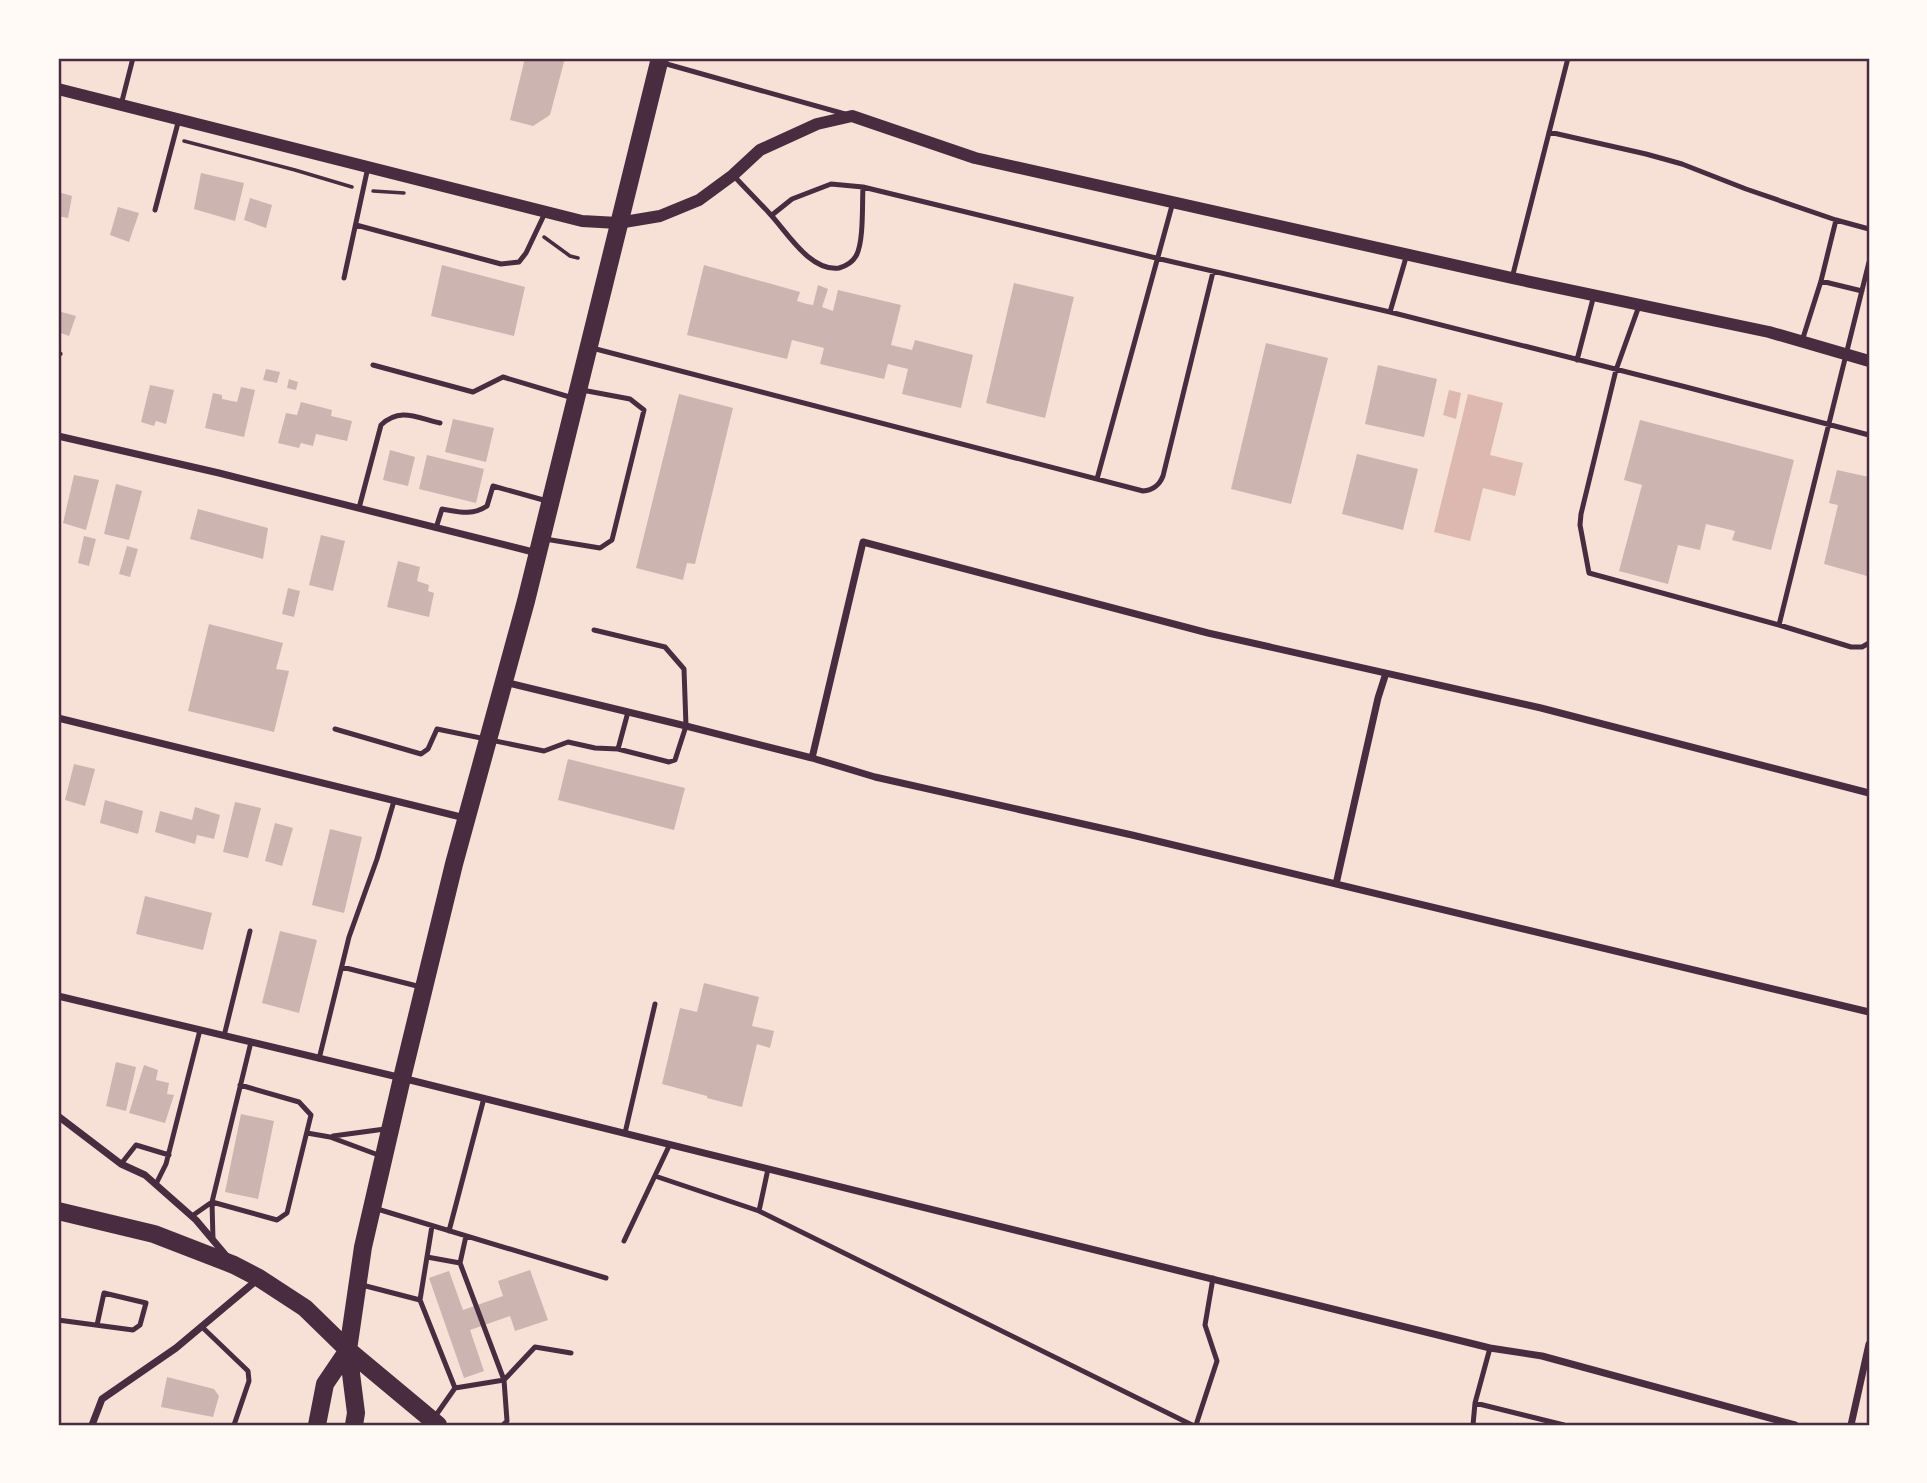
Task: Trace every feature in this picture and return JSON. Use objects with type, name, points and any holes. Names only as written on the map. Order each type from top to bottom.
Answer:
[{"type":"main road","points":[[354,1425],[356,1413],[348,1350],[363,1247],[466,818],[540,546],[659,60]]},
{"type":"main road","points":[[58,1211],[155,1234],[234,1265],[259,1278],[305,1308],[348,1350],[435,1423]]},
{"type":"main road","points":[[317,1425],[325,1384],[348,1350]]},
{"type":"street","points":[[58,89],[582,221],[618,223],[660,216],[699,200],[733,175],[760,150],[817,124],[852,116],[975,158],[1512,278],[1769,332],[1869,361]]},
{"type":"street","points":[[58,436],[436,527],[540,546]]},
{"type":"street","points":[[812,758],[863,542],[1195,629],[1541,708],[1869,793]]},
{"type":"street","points":[[1336,884],[1386,673]]},
{"type":"street","points":[[503,682],[812,758],[876,777],[1132,835],[1869,1012]]},
{"type":"street","points":[[58,718],[466,818]]},
{"type":"street","points":[[58,996],[484,1098],[1490,1348],[1542,1356],[1795,1425]]},
{"type":"street","points":[[58,1116],[121,1164],[145,1175],[156,1184],[192,1216],[234,1265]]},
{"type":"street","points":[[92,1425],[102,1399],[176,1348],[259,1278]]},
{"type":"street","points":[[1851,1425],[1869,1344]]},
{"type":"lane","points":[[121,105],[133,58]]},
{"type":"lane","points":[[1512,278],[1568,58]]},
{"type":"lane","points":[[659,60],[852,116]]},
{"type":"lane","points":[[155,210],[179,119]]},
{"type":"lane","points":[[1549,132],[1682,164],[1746,189],[1869,229]]},
{"type":"lane","points":[[344,278],[368,167]]},
{"type":"lane","points":[[733,175],[805,254],[818,264],[834,268],[846,266],[855,258],[860,247],[863,187]]},
{"type":"lane","points":[[772,215],[792,200],[831,184],[863,187],[1390,312],[1869,435]]},
{"type":"lane","points":[[1097,479],[1172,202]]},
{"type":"lane","points":[[356,225],[501,264],[519,262],[546,212]]},
{"type":"lane","points":[[1802,341],[1836,220]]},
{"type":"lane","points":[[1390,312],[1407,254]]},
{"type":"lane","points":[[1779,625],[1869,262]]},
{"type":"lane","points":[[589,347],[1143,491],[1155,488],[1160,482],[1213,272]]},
{"type":"lane","points":[[1821,281],[1862,291]]},
{"type":"lane","points":[[1577,360],[1594,295]]},
{"type":"lane","points":[[1639,304],[1616,370],[1581,514],[1580,525],[1589,573],[1851,647],[1862,647],[1869,643]]},
{"type":"lane","points":[[373,365],[472,392],[503,377],[577,394],[630,399],[643,410],[612,540],[600,548],[540,546]]},
{"type":"lane","points":[[359,508],[382,425],[389,418],[400,414],[440,423]]},
{"type":"lane","points":[[436,527],[442,509],[467,514],[478,512],[487,506],[492,486],[550,502]]},
{"type":"lane","points":[[335,729],[421,754],[428,749],[438,729],[544,751],[568,742],[618,749],[669,762],[675,760],[686,726],[684,669],[665,647],[594,631]]},
{"type":"lane","points":[[618,749],[628,712]]},
{"type":"lane","points":[[319,1059],[349,937],[394,801]]},
{"type":"lane","points":[[224,1036],[250,931]]},
{"type":"lane","points":[[342,967],[424,988]]},
{"type":"lane","points":[[625,1133],[655,1004]]},
{"type":"lane","points":[[156,1184],[169,1154],[200,1030]]},
{"type":"lane","points":[[214,1241],[212,1202],[251,1042]]},
{"type":"lane","points":[[212,1202],[277,1220],[287,1213],[307,1133],[311,1115],[299,1102],[240,1085]]},
{"type":"lane","points":[[449,1231],[484,1098]]},
{"type":"lane","points":[[330,1137],[390,1129]]},
{"type":"lane","points":[[307,1133],[330,1137],[384,1157]]},
{"type":"lane","points":[[624,1241],[670,1144]]},
{"type":"lane","points":[[121,1164],[136,1145],[169,1154]]},
{"type":"lane","points":[[759,1211],[768,1168]]},
{"type":"lane","points":[[655,1176],[759,1211],[1194,1425],[1217,1362],[1205,1325],[1213,1278]]},
{"type":"lane","points":[[192,1216],[212,1202]]},
{"type":"lane","points":[[372,1208],[606,1278]]},
{"type":"lane","points":[[432,1226],[420,1300],[455,1388]]},
{"type":"lane","points":[[466,1236],[460,1263],[504,1380],[506,1421],[503,1425]]},
{"type":"lane","points":[[427,1257],[460,1263]]},
{"type":"lane","points":[[358,1284],[420,1300]]},
{"type":"lane","points":[[58,1320],[133,1330],[140,1325],[146,1303],[104,1293],[97,1325]]},
{"type":"lane","points":[[201,1326],[248,1371],[249,1381],[234,1425]]},
{"type":"lane","points":[[455,1388],[504,1380],[535,1347],[570,1353]]},
{"type":"lane","points":[[1473,1425],[1475,1403],[1490,1348]]},
{"type":"lane","points":[[435,1423],[455,1388]]},
{"type":"lane","points":[[1475,1403],[1564,1425]]},
{"type":"path","points":[[173,139],[295,170],[363,191],[405,193]]},
{"type":"path","points":[[536,233],[570,256],[579,258]]},
{"type":"shaded area","points":[[1449,390],[1461,393],[1456,419],[1443,415]]},
{"type":"shaded area","points":[[1468,394],[1503,403],[1490,455],[1523,463],[1515,496],[1483,488],[1470,541],[1434,532]]},
{"type":"building","points":[[525,58],[565,58],[550,115],[533,126],[510,120]]},
{"type":"building","points":[[201,173],[244,183],[235,221],[194,209]]},
{"type":"building","points":[[58,192],[72,196],[68,218],[58,216]]},
{"type":"building","points":[[250,198],[272,205],[266,228],[244,220]]},
{"type":"building","points":[[118,207],[139,213],[129,242],[110,235]]},
{"type":"building","points":[[442,265],[525,287],[514,336],[431,316]]},
{"type":"building","points":[[704,265],[800,292],[797,301],[807,304],[813,305],[818,285],[828,289],[822,307],[833,311],[838,290],[901,305],[891,345],[912,350],[915,340],[973,355],[961,408],[902,394],[908,369],[888,364],[884,379],[820,364],[824,348],[792,340],[787,359],[687,335]]},
{"type":"building","points":[[1014,283],[1074,297],[1045,418],[986,403]]},
{"type":"building","points":[[58,311],[76,316],[69,336],[58,332]]},
{"type":"building","points":[[1266,343],[1328,358],[1291,504],[1231,489]]},
{"type":"building","points":[[1378,365],[1437,379],[1424,437],[1365,424]]},
{"type":"building","points":[[266,369],[280,372],[277,383],[263,380]]},
{"type":"building","points":[[289,379],[298,382],[296,390],[287,388]]},
{"type":"building","points":[[150,385],[174,390],[166,424],[156,421],[154,426],[141,422]]},
{"type":"building","points":[[241,387],[255,390],[244,437],[205,428],[213,393],[222,395],[222,399],[237,402]]},
{"type":"building","points":[[679,394],[733,408],[695,564],[687,563],[683,580],[636,568]]},
{"type":"building","points":[[301,402],[332,410],[331,416],[352,421],[347,441],[316,434],[313,446],[301,443],[299,448],[278,443],[286,413],[297,415]]},
{"type":"building","points":[[453,419],[494,428],[486,462],[445,452]]},
{"type":"building","points":[[1640,420],[1794,460],[1771,550],[1732,540],[1735,531],[1706,524],[1700,550],[1678,545],[1668,584],[1619,571],[1642,485],[1624,480]]},
{"type":"building","points":[[390,450],[415,457],[408,486],[383,480]]},
{"type":"building","points":[[1357,454],[1418,469],[1403,530],[1342,514]]},
{"type":"building","points":[[427,455],[484,469],[476,503],[419,489]]},
{"type":"building","points":[[1837,470],[1869,477],[1867,576],[1824,564],[1838,505],[1829,503]]},
{"type":"building","points":[[74,475],[99,480],[86,530],[63,523]]},
{"type":"building","points":[[116,484],[142,491],[129,540],[104,534]]},
{"type":"building","points":[[198,509],[268,528],[263,559],[190,539]]},
{"type":"building","points":[[321,535],[345,541],[333,591],[309,585]]},
{"type":"building","points":[[84,536],[96,539],[89,566],[78,563]]},
{"type":"building","points":[[127,546],[138,549],[130,577],[119,574]]},
{"type":"building","points":[[398,561],[420,567],[417,581],[429,585],[428,591],[434,593],[429,617],[387,607]]},
{"type":"building","points":[[288,588],[300,591],[294,617],[282,614]]},
{"type":"building","points":[[209,624],[283,643],[276,669],[289,671],[274,732],[188,711]]},
{"type":"building","points":[[568,759],[685,788],[674,830],[558,800]]},
{"type":"building","points":[[74,764],[95,769],[85,806],[65,800]]},
{"type":"building","points":[[105,800],[143,811],[138,834],[100,823]]},
{"type":"building","points":[[235,802],[261,808],[248,858],[223,852]]},
{"type":"building","points":[[195,807],[220,815],[214,839],[197,835],[195,844],[155,832],[160,811],[192,820]]},
{"type":"building","points":[[275,823],[293,828],[282,866],[265,861]]},
{"type":"building","points":[[330,829],[362,837],[344,913],[312,905]]},
{"type":"building","points":[[145,896],[212,913],[203,950],[136,934]]},
{"type":"building","points":[[280,931],[317,940],[299,1013],[262,1003]]},
{"type":"building","points":[[704,983],[759,997],[752,1026],[774,1031],[770,1048],[757,1044],[742,1107],[662,1084],[680,1008],[697,1012]]},
{"type":"building","points":[[116,1062],[136,1067],[126,1111],[106,1106]]},
{"type":"building","points":[[144,1065],[158,1070],[156,1080],[169,1083],[167,1094],[174,1095],[165,1123],[129,1113]]},
{"type":"building","points":[[241,1114],[274,1121],[258,1199],[225,1192]]},
{"type":"building","points":[[530,1270],[548,1320],[515,1331],[510,1316],[470,1330],[484,1371],[464,1378],[429,1278],[449,1271],[463,1310],[503,1296],[498,1281]]},
{"type":"building","points":[[167,1377],[214,1389],[219,1396],[213,1417],[161,1407]]}]
